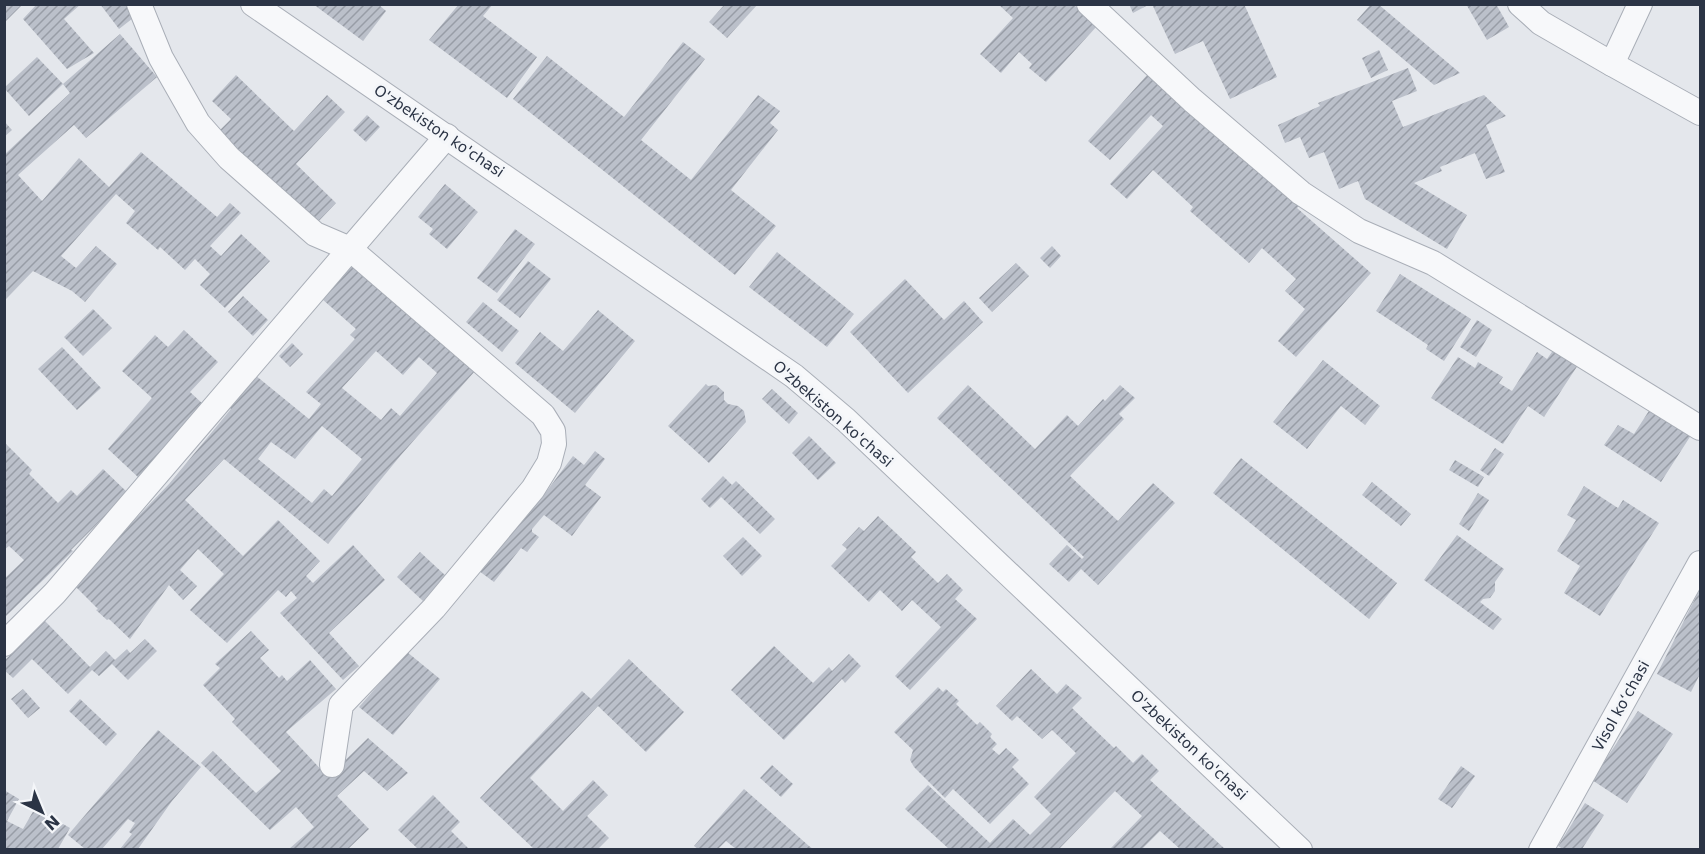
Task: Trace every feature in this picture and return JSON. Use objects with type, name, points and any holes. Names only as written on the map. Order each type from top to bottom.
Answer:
[{"type":"street","points":[[139,4],[161,58],[198,123],[229,158],[315,234],[350,249],[543,414],[553,431],[554,444],[549,463],[533,489],[434,608],[341,705],[332,765]]},
{"type":"street","name":"O'zbekiston ko'chasi","points":[[253,4],[794,376],[854,428],[1300,849]]},
{"type":"street","points":[[1089,4],[1192,100],[1301,193],[1359,231],[1433,263],[1701,428]]},
{"type":"street","points":[[1520,4],[1541,23],[1701,113]]},
{"type":"street","points":[[1612,64],[1640,4]]},
{"type":"street","points":[[4,644],[55,593],[447,136]]},
{"type":"street","name":"Visol koʻchasi","points":[[1541,849],[1701,563]]},
{"type":"building","points":[[4,4],[23,4],[4,23]]},
{"type":"building","points":[[37,4],[81,4],[64,19],[94,53],[67,69],[23,19]]},
{"type":"building","points":[[100,4],[130,4],[137,15],[119,29]]},
{"type":"building","points":[[313,4],[378,4],[386,11],[363,41]]},
{"type":"building","points":[[459,4],[493,4],[483,16],[537,57],[507,98],[429,40]]},
{"type":"building","points":[[725,4],[758,4],[727,38],[709,22]]},
{"type":"building","points":[[998,4],[1073,4],[1097,26],[1046,82],[1029,68],[1032,64],[1019,52],[1001,73],[980,54],[1013,18]]},
{"type":"building","points":[[1129,4],[1150,4],[1133,13]]},
{"type":"building","points":[[1152,4],[1244,4],[1277,77],[1230,99],[1203,41],[1175,54]]},
{"type":"building","points":[[1371,4],[1378,4],[1460,73],[1434,85],[1357,20]]},
{"type":"building","points":[[1466,4],[1496,4],[1509,27],[1487,40]]},
{"type":"building","points":[[120,34],[157,77],[86,138],[74,125],[18,175],[42,201],[79,158],[109,187],[141,152],[217,217],[230,203],[241,213],[210,246],[221,256],[241,234],[270,261],[225,308],[200,285],[210,274],[195,259],[185,270],[160,247],[158,250],[126,223],[135,211],[116,194],[61,256],[76,268],[96,246],[117,264],[85,302],[72,291],[33,271],[4,301],[4,155],[70,93],[63,84]]},
{"type":"building","points":[[683,42],[705,59],[641,140],[691,180],[758,95],[780,111],[770,123],[778,130],[731,190],[776,226],[735,275],[513,99],[547,56],[624,117]]},
{"type":"building","points":[[1379,50],[1388,70],[1371,78],[1362,58]]},
{"type":"building","points":[[37,57],[63,84],[29,116],[4,88]]},
{"type":"building","points":[[1408,68],[1417,91],[1392,101],[1403,127],[1484,95],[1506,116],[1486,125],[1505,172],[1486,179],[1475,153],[1440,167],[1442,171],[1414,183],[1467,215],[1447,249],[1365,199],[1358,181],[1339,189],[1324,152],[1309,158],[1300,137],[1285,143],[1278,125],[1320,106],[1318,103]]},
{"type":"building","points":[[1148,74],[1299,206],[1297,208],[1371,273],[1296,357],[1278,341],[1305,309],[1285,291],[1296,279],[1262,248],[1249,263],[1190,211],[1193,207],[1153,170],[1127,199],[1110,184],[1163,126],[1151,115],[1110,160],[1088,141]]},
{"type":"building","points":[[236,75],[294,131],[327,95],[345,112],[296,164],[336,203],[316,224],[219,131],[231,119],[212,101]]},
{"type":"building","points":[[367,115],[380,127],[366,142],[353,130]]},
{"type":"building","points":[[4,121],[12,130],[4,137]]},
{"type":"building","points":[[445,184],[478,212],[447,249],[429,234],[433,229],[418,217]]},
{"type":"building","points":[[515,229],[535,244],[497,293],[477,278]]},
{"type":"building","points":[[1052,246],[1061,256],[1050,268],[1040,258]]},
{"type":"building","points":[[777,252],[854,314],[827,347],[749,287]]},
{"type":"building","points":[[528,261],[551,279],[520,318],[497,300]]},
{"type":"building","points":[[1016,263],[1029,276],[992,312],[979,298]]},
{"type":"building","points":[[354,264],[475,371],[401,455],[328,544],[224,459],[185,500],[243,556],[278,520],[320,561],[306,576],[313,583],[353,545],[385,580],[329,633],[359,666],[343,680],[280,613],[297,598],[291,591],[286,597],[278,590],[227,643],[190,610],[224,574],[198,549],[180,570],[197,586],[183,600],[169,585],[130,639],[96,610],[98,609],[73,584],[169,484],[231,409],[229,407],[255,375],[309,419],[321,404],[306,392],[355,339],[350,335],[356,329],[322,299]],"holes":[[[376,351],[403,375],[419,357],[437,373],[400,416],[391,408],[381,420],[342,388]],[[322,426],[362,459],[332,496],[324,489],[312,503],[258,459],[271,442],[295,459]]]},
{"type":"building","points":[[1400,274],[1471,319],[1444,361],[1426,349],[1428,345],[1376,311]]},
{"type":"building","points":[[905,279],[944,320],[964,301],[983,322],[908,393],[850,332]]},
{"type":"building","points":[[243,296],[268,320],[253,336],[228,312]]},
{"type":"building","points":[[483,302],[519,331],[502,352],[466,322]]},
{"type":"building","points":[[93,309],[112,328],[83,356],[64,337]]},
{"type":"building","points":[[598,310],[635,341],[575,413],[515,363],[540,332],[563,351]]},
{"type":"building","points":[[1477,320],[1492,330],[1476,357],[1460,347]]},
{"type":"building","points":[[184,330],[218,362],[190,392],[204,405],[139,478],[108,449],[152,398],[122,371],[155,335],[168,347]]},
{"type":"building","points":[[292,343],[303,354],[290,367],[279,356]]},
{"type":"building","points":[[62,347],[101,388],[77,410],[38,369]]},
{"type":"building","points":[[1554,349],[1578,365],[1544,417],[1528,406],[1503,444],[1431,398],[1458,357],[1475,368],[1478,362],[1503,377],[1499,383],[1512,391],[1537,352],[1547,359]]},
{"type":"building","points":[[1323,360],[1380,406],[1365,425],[1341,406],[1307,449],[1273,422]]},
{"type":"building","points":[[706,384],[716,385],[724,392],[724,400],[728,404],[738,406],[744,411],[746,422],[709,463],[668,426]]},
{"type":"building","points":[[968,385],[1035,449],[1067,415],[1078,426],[1103,399],[1105,401],[1120,385],[1135,398],[1119,414],[1124,419],[1070,476],[1118,521],[1153,483],[1175,503],[1098,585],[1081,569],[1069,582],[1049,564],[1067,545],[1082,559],[1084,557],[937,418]]},
{"type":"building","points":[[772,389],[798,413],[789,424],[762,399]]},
{"type":"building","points":[[1654,403],[1695,429],[1661,482],[1604,445],[1618,425],[1634,434]]},
{"type":"building","points":[[809,436],[836,463],[818,480],[792,453]]},
{"type":"building","points":[[4,442],[32,470],[29,474],[58,503],[71,490],[77,496],[103,469],[128,493],[71,550],[73,551],[4,618],[4,579],[24,560],[9,546],[4,550]]},
{"type":"building","points":[[1495,448],[1504,454],[1489,476],[1480,470]]},
{"type":"building","points":[[595,451],[605,459],[585,485],[601,497],[572,536],[544,515],[532,529],[532,532],[539,537],[527,552],[521,548],[494,582],[479,571],[543,496],[573,456],[584,465]]},
{"type":"building","points":[[1241,458],[1397,583],[1369,619],[1213,493]]},
{"type":"building","points":[[1455,460],[1484,477],[1478,487],[1449,470]]},
{"type":"building","points":[[723,476],[732,485],[736,481],[775,519],[760,534],[721,497],[710,508],[701,499]]},
{"type":"building","points":[[1372,482],[1411,514],[1401,526],[1362,495]]},
{"type":"building","points":[[1584,486],[1618,508],[1623,500],[1659,523],[1600,616],[1564,593],[1580,566],[1557,551],[1576,520],[1567,515]]},
{"type":"building","points":[[1478,493],[1489,500],[1469,531],[1459,524]]},
{"type":"building","points":[[878,516],[916,552],[911,557],[938,583],[947,574],[963,590],[955,599],[977,619],[910,690],[895,676],[941,627],[912,600],[902,611],[880,590],[869,602],[831,566],[847,549],[842,545],[859,527],[864,531]]},
{"type":"building","points":[[1457,535],[1504,569],[1495,582],[1495,591],[1490,598],[1480,602],[1502,619],[1493,630],[1424,580]]},
{"type":"building","points":[[743,537],[762,556],[742,576],[723,556]]},
{"type":"building","points":[[420,552],[446,576],[423,601],[397,577]]},
{"type":"building","points":[[1700,589],[1700,674],[1691,692],[1657,674]]},
{"type":"building","points":[[45,621],[90,667],[106,651],[115,660],[127,649],[130,653],[145,639],[157,651],[128,680],[112,664],[99,676],[92,670],[68,694],[32,659],[13,678],[4,670],[4,661]]},
{"type":"building","points":[[251,631],[269,650],[260,658],[279,678],[282,675],[287,681],[310,660],[336,689],[286,732],[328,777],[368,738],[408,773],[387,791],[364,771],[337,796],[369,829],[348,849],[289,849],[314,827],[296,807],[270,830],[201,763],[213,751],[256,793],[281,771],[232,722],[235,719],[203,685],[220,668],[215,664]]},
{"type":"building","points":[[774,646],[813,683],[829,667],[832,671],[849,654],[861,666],[845,683],[842,679],[784,740],[731,690]]},
{"type":"building","points":[[407,652],[440,679],[393,735],[359,707]]},
{"type":"building","points":[[629,659],[684,712],[646,752],[598,706],[530,778],[563,811],[593,780],[608,795],[587,816],[609,838],[598,849],[534,849],[480,798],[582,691],[591,699]]},
{"type":"building","points":[[1031,669],[1057,694],[1066,684],[1082,698],[1072,708],[1133,763],[1142,754],[1159,771],[1150,780],[1225,849],[1180,849],[1160,831],[1142,849],[1110,849],[1142,816],[1115,791],[1059,849],[949,849],[905,809],[928,785],[990,843],[1013,819],[1030,835],[1051,814],[1034,797],[1076,753],[1052,730],[1042,739],[1017,716],[1012,721],[996,706]]},
{"type":"building","points":[[938,687],[943,692],[946,689],[959,701],[956,704],[977,725],[980,722],[992,734],[990,737],[997,744],[992,749],[999,755],[1006,748],[1019,760],[1012,767],[1029,784],[990,824],[953,789],[945,798],[914,767],[910,760],[913,750],[894,732]]},
{"type":"building","points":[[23,689],[40,708],[28,718],[11,699]]},
{"type":"building","points":[[80,699],[117,734],[106,746],[69,711]]},
{"type":"building","points":[[1638,711],[1673,734],[1627,803],[1592,780]]},
{"type":"building","points":[[158,730],[201,767],[172,801],[138,849],[120,849],[132,834],[129,832],[135,823],[128,819],[102,849],[85,849],[68,835]]},
{"type":"building","points":[[772,765],[793,784],[781,797],[760,778]]},
{"type":"building","points":[[1461,766],[1475,776],[1452,808],[1438,799]]},
{"type":"building","points":[[744,789],[813,849],[736,849],[726,841],[718,849],[698,849],[694,846]]},
{"type":"building","points":[[4,790],[19,799],[7,821],[23,829],[35,808],[70,828],[58,849],[4,849]]},
{"type":"building","points":[[433,795],[460,822],[451,831],[469,849],[418,849],[398,830]]},
{"type":"building","points":[[1585,803],[1604,815],[1582,849],[1563,849],[1558,846]]}]
